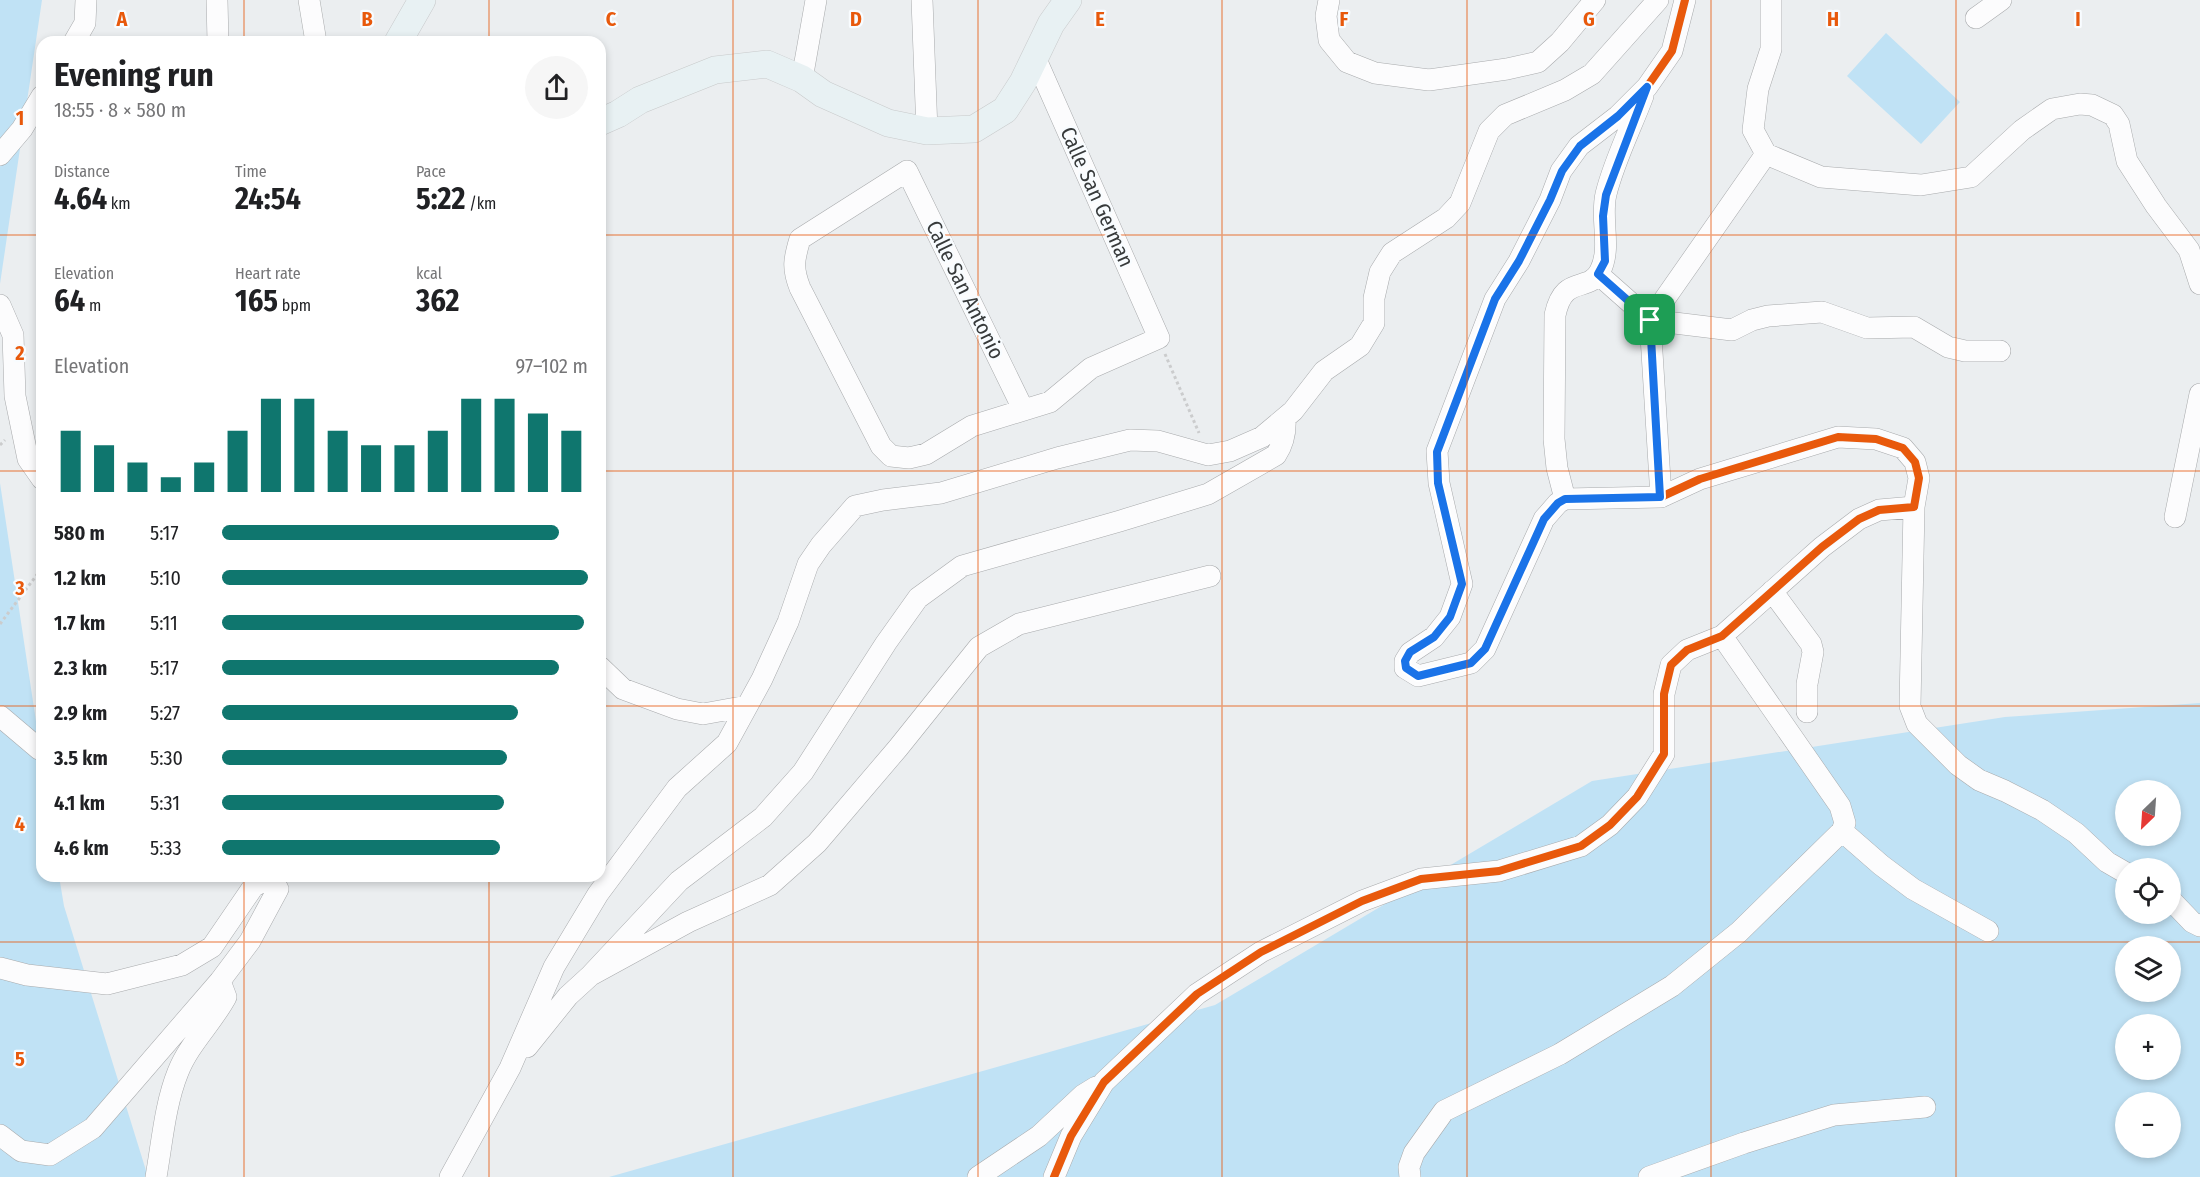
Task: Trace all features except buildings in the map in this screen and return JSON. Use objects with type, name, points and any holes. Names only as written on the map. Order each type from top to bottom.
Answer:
[{"type":"main road","points":[[401,36],[422,0]]},
{"type":"main road","points":[[606,119],[640,100],[714,70],[767,64],[802,80],[823,94],[888,123],[927,131],[974,129],[1005,110],[1023,81],[1051,24],[1068,0]]},
{"type":"street","points":[[77,36],[85,23],[86,0]]},
{"type":"street","points":[[217,0],[218,36]]},
{"type":"street","points":[[309,0],[315,36]]},
{"type":"street","points":[[802,80],[816,0]]},
{"type":"street","points":[[922,0],[927,131]]},
{"type":"street","points":[[1329,0],[1326,16],[1329,40],[1347,62],[1375,73],[1429,80],[1507,69],[1538,62],[1560,42],[1595,0]]},
{"type":"street","points":[[450,1177],[510,1068],[554,967],[597,894],[677,788],[727,743],[788,622],[807,564],[855,506],[941,493],[1057,458],[1130,440],[1158,441],[1208,455],[1230,451],[1262,437],[1293,411],[1324,370],[1360,346],[1368,336],[1374,323],[1374,298],[1380,272],[1392,253],[1446,218],[1460,203],[1488,131],[1505,115],[1565,90],[1592,74],[1658,0]]},
{"type":"street","points":[[1685,0],[1672,51],[1647,87],[1618,116],[1580,146],[1562,171],[1519,261],[1495,299],[1437,452],[1438,483],[1462,584],[1450,617],[1434,637],[1410,652],[1405,661],[1406,668],[1410,673],[1418,676],[1471,663],[1485,649],[1544,519],[1558,503],[1565,499],[1660,497],[1700,479],[1838,437],[1876,438],[1903,448],[1915,462],[1919,478],[1914,507],[1910,706],[1917,724],[1959,765],[1979,780],[2042,810],[2076,833],[2115,867]]},
{"type":"street","points":[[1771,0],[1771,49],[1758,89],[1753,130],[1766,154],[1821,177],[1921,185],[1971,177],[2022,130],[2052,110],[2080,104],[2092,105],[2113,115],[2119,124],[2127,161],[2156,206],[2189,250],[2200,284]]},
{"type":"street","points":[[1977,18],[2001,0]]},
{"type":"street","name":"Calle San German","points":[[1034,55],[1159,338]]},
{"type":"street","points":[[1565,499],[1557,468],[1554,439],[1555,315],[1558,300],[1567,289],[1583,284],[1598,274],[1605,261],[1603,216],[1606,195],[1647,87]]},
{"type":"street","points":[[0,155],[22,129],[36,106]]},
{"type":"street","points":[[1660,497],[1650,320],[1766,154]]},
{"type":"street","name":"Calle San Antonio","points":[[907,171],[1023,409],[972,426],[926,454],[909,458],[891,456],[881,446],[800,288],[794,273],[794,257],[800,239],[907,171]]},
{"type":"street","points":[[1598,274],[1650,320],[1732,330],[1768,316],[1822,312],[1867,328],[1914,327],[1948,347],[1965,351],[2000,351]]},
{"type":"street","points":[[0,305],[13,335],[15,396],[28,459],[36,470]]},
{"type":"street","points":[[1023,409],[1050,402],[1091,368],[1159,338]]},
{"type":"street","points":[[2175,518],[2200,394]]},
{"type":"street","points":[[510,1068],[568,996],[591,975],[679,881],[763,817],[803,772],[886,643],[918,598],[962,566],[1120,522],[1208,494],[1276,455],[1283,444],[1285,418]]},
{"type":"street","points":[[978,1177],[1039,1136],[1083,1095],[1104,1082],[1197,994],[1261,952],[1362,901],[1420,879],[1499,871],[1581,846],[1610,825],[1637,797],[1664,754],[1664,694],[1671,665],[1688,650],[1722,636],[1822,547],[1859,519],[1879,510],[1914,507]]},
{"type":"street","points":[[591,975],[687,922],[770,885],[817,843],[979,647],[1018,624],[1210,576]]},
{"type":"street","points":[[1772,591],[1811,644],[1813,652],[1807,684],[1807,712]]},
{"type":"street","points":[[1410,1177],[1408,1167],[1414,1153],[1444,1111],[1560,1054],[1672,986],[1739,932],[1842,831],[1845,823],[1840,806],[1722,636]]},
{"type":"street","points":[[606,673],[623,689],[677,710],[703,714],[747,706]]},
{"type":"street","points":[[0,716],[36,746]]},
{"type":"street","points":[[1842,831],[1913,889],[1988,931]]},
{"type":"street","points":[[0,968],[27,975],[107,984],[182,965],[212,947],[253,888],[262,882]]},
{"type":"street","points":[[0,1135],[21,1151],[50,1155],[93,1128],[220,981],[250,941],[278,889],[274,882]]},
{"type":"street","points":[[2181,910],[2192,922],[2200,926]]},
{"type":"street","points":[[156,1177],[168,1109],[178,1072],[204,1027],[226,997],[220,981]]},
{"type":"street","points":[[1054,1177],[1071,1136],[1104,1082]]},
{"type":"street","points":[[1649,1177],[1744,1143],[1834,1115],[1924,1107]]},
{"type":"path","points":[[1159,338],[1208,455]]},
{"type":"path","points":[[0,624],[36,576]]},
{"type":"shaded area","points":[[0,0],[42,0],[36,36],[0,284]]},
{"type":"shaded area","points":[[1886,33],[1960,102],[1921,144],[1847,76]]},
{"type":"shaded area","points":[[0,483],[36,721],[36,882],[60,882],[64,906],[148,1177],[0,1177]]},
{"type":"shaded area","points":[[2200,703],[2200,1177],[609,1177],[1215,1005],[1592,781],[2005,717]]},
{"type":"cycle path","points":[[1054,1177],[1071,1136],[1104,1082],[1197,994],[1261,952],[1362,901],[1421,879],[1499,871],[1581,846],[1610,825],[1637,797],[1664,754],[1664,694],[1671,665],[1687,650],[1722,636],[1822,547],[1859,519],[1879,510],[1914,507],[1919,478],[1915,462],[1903,448],[1876,439],[1838,437],[1700,479],[1661,497],[1565,499],[1558,503],[1544,519],[1485,649],[1471,663],[1418,676],[1405,668],[1405,661],[1410,653],[1434,637],[1450,617],[1462,584],[1439,483],[1437,451],[1495,299],[1519,261],[1550,200],[1561,171],[1579,146],[1618,116],[1647,87],[1672,51],[1685,0]]},
{"type":"route","points":[[1647,87],[1606,195],[1603,216],[1605,261],[1598,274],[1650,320],[1660,497],[1565,499],[1558,503],[1544,519],[1485,649],[1471,663],[1418,676],[1410,673],[1405,661],[1410,652],[1434,637],[1450,617],[1462,584],[1438,483],[1437,452],[1495,299],[1519,261],[1562,171],[1580,146],[1618,116],[1647,87]]}]
